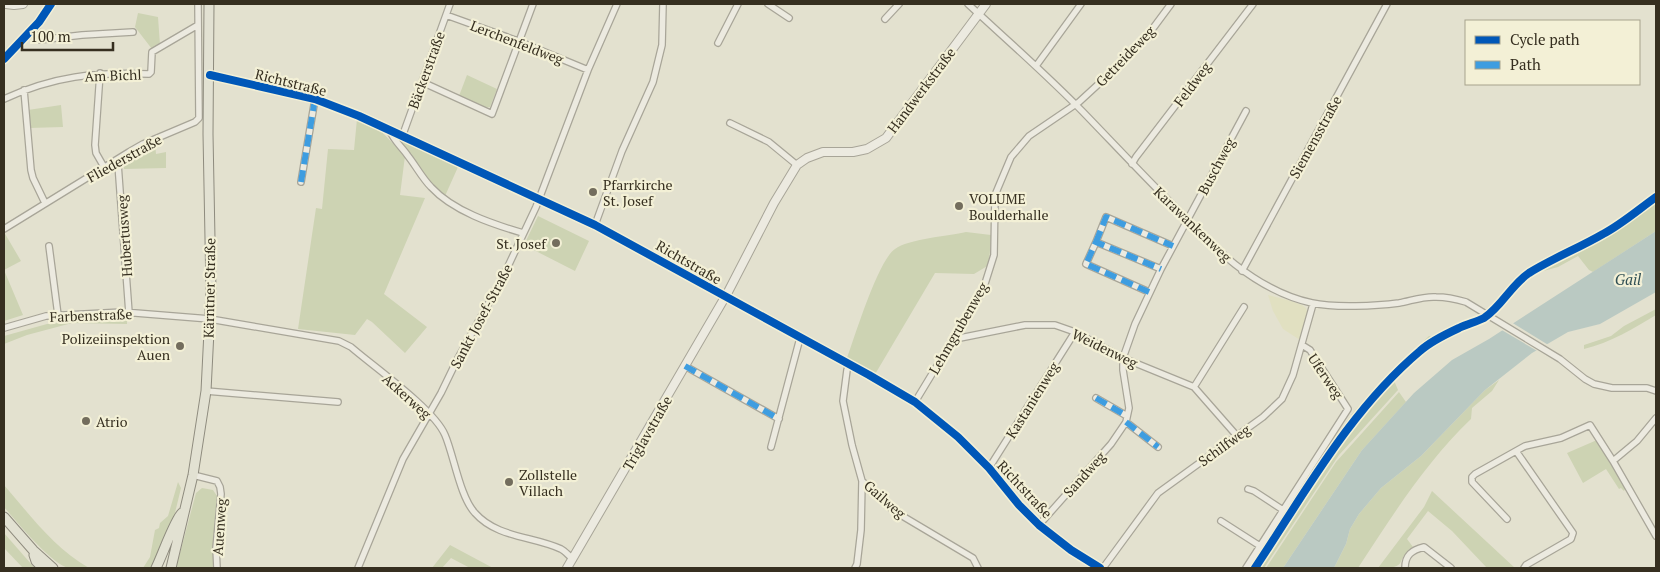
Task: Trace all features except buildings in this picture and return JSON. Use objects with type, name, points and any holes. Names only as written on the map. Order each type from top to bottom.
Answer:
[{"type":"main road","name":"Kärntner Straße","points":[[170,568],[193,475],[206,391],[210,319],[209,4]]},
{"type":"main road","points":[[156,568],[172,534],[177,517],[184,511]]},
{"type":"main road","points":[[4,517],[33,550],[53,568],[60,568]]},
{"type":"main road","points":[[33,550],[36,561],[43,568]]},
{"type":"street","points":[[8,4],[24,4]]},
{"type":"street","points":[[51,4],[34,30],[35,36],[39,40],[133,32]]},
{"type":"street","name":"Fliederstraße","points":[[4,229],[143,144],[195,122],[199,118],[198,4]]},
{"type":"street","name":"Bäckerstraße","points":[[402,137],[450,4]]},
{"type":"street","points":[[422,82],[492,114],[533,4]]},
{"type":"street","name":"Sankt Josef-Straße","points":[[358,568],[403,459],[502,279],[539,200],[588,70],[616,4]]},
{"type":"street","points":[[595,226],[622,151],[653,82],[662,45],[663,4]]},
{"type":"street","points":[[718,42],[738,4]]},
{"type":"street","points":[[768,4],[789,18]]},
{"type":"street","points":[[885,19],[899,4]]},
{"type":"street","name":"Karawankenweg","points":[[968,4],[1075,104],[1214,247],[1242,270],[1276,290],[1313,304],[1381,304],[1434,297],[1466,302],[1560,359],[1594,384],[1612,388],[1647,388],[1656,391]]},
{"type":"street","name":"Handwerkstraße","points":[[797,165],[807,158],[823,152],[853,152],[867,149],[886,138],[986,4]]},
{"type":"street","points":[[1036,66],[1082,4]]},
{"type":"street","name":"Getreideweg","points":[[1075,104],[1104,79],[1148,35],[1171,4]]},
{"type":"street","name":"Feldweg","points":[[1132,164],[1252,4]]},
{"type":"street","name":"Siemensstraße","points":[[1242,270],[1387,4]]},
{"type":"street","name":"Lerchenfeldweg","points":[[446,15],[518,41],[588,70]]},
{"type":"street","name":"Am Bichl","points":[[4,99],[24,90],[53,81],[100,73],[149,74],[151,72],[152,52],[198,25]]},
{"type":"street","points":[[100,73],[96,153],[104,167]]},
{"type":"street","name":"Richtstraße","points":[[210,75],[314,99],[348,112],[643,250],[915,402],[958,437],[989,468],[1019,505],[1039,525],[1071,550],[1101,568]]},
{"type":"street","points":[[24,90],[33,178],[44,203]]},
{"type":"street","points":[[301,182],[314,99]]},
{"type":"street","name":"Lehmgrubenweg","points":[[915,402],[983,290],[994,255],[995,195],[1012,157],[1029,136],[1075,104]]},
{"type":"street","name":"Buschweg","points":[[1188,221],[1246,111]]},
{"type":"street","points":[[725,297],[774,203],[797,165],[769,142],[730,123]]},
{"type":"street","points":[[390,131],[392,138],[438,194],[451,203],[492,224],[523,233]]},
{"type":"street","name":"Hubertusweg","points":[[116,160],[118,164],[123,221],[129,312]]},
{"type":"street","points":[[1149,292],[1086,264],[1106,217],[1173,246]]},
{"type":"street","points":[[1127,419],[1129,408],[1123,358],[1149,292],[1188,221]]},
{"type":"street","points":[[1096,242],[1161,269]]},
{"type":"street","points":[[49,246],[58,315]]},
{"type":"street","name":"Triglavstraße","points":[[567,568],[725,297]]},
{"type":"street","name":"Schilfweg","points":[[1101,568],[1158,493],[1263,417],[1282,399],[1293,375],[1313,304]]},
{"type":"street","points":[[1194,387],[1244,307]]},
{"type":"street","name":"Farbenstraße","points":[[4,328],[33,319],[58,315],[129,312],[210,319]]},
{"type":"street","name":"Ackerweg","points":[[210,319],[324,337],[339,341],[351,348],[429,412],[445,433],[465,495],[474,512],[488,524],[507,533],[562,549],[573,559]]},
{"type":"street","name":"Weidenweg","points":[[954,339],[1025,325],[1055,325],[1075,332],[1123,358],[1194,387],[1237,436]]},
{"type":"street","name":"Kastanienweg","points":[[989,468],[1075,332]]},
{"type":"street","points":[[771,447],[800,338]]},
{"type":"street","name":"Uferweg","points":[[1246,568],[1348,409],[1310,350],[1302,345]]},
{"type":"street","name":"Gailweg","points":[[849,364],[843,401],[862,481],[894,511],[973,558],[978,568]]},
{"type":"street","points":[[685,366],[779,419]]},
{"type":"street","points":[[206,391],[338,402]]},
{"type":"street","points":[[1656,391],[1656,397]]},
{"type":"street","points":[[1096,398],[1127,419],[1158,447]]},
{"type":"street","points":[[1613,461],[1637,441],[1656,418]]},
{"type":"street","name":"Sandweg","points":[[1039,525],[1111,444],[1127,419]]},
{"type":"street","points":[[1507,519],[1475,487],[1472,482],[1474,474],[1516,450],[1533,443],[1561,438],[1590,425],[1656,536]]},
{"type":"street","points":[[1516,450],[1573,533],[1571,539],[1526,565],[1524,568]]},
{"type":"street","name":"Auenweg","points":[[193,475],[217,481],[220,487],[216,548],[217,568]]},
{"type":"street","points":[[855,568],[860,530],[862,481]]},
{"type":"street","points":[[1248,489],[1283,510]]},
{"type":"street","points":[[1221,521],[1260,546]]},
{"type":"street","points":[[1405,568],[1406,557],[1411,552],[1424,547],[1451,568]]},
{"type":"green space","points":[[138,13],[158,17],[160,45],[152,49],[135,27]]},
{"type":"green space","points":[[467,75],[497,89],[490,107],[485,108],[459,96]]},
{"type":"green space","points":[[61,105],[63,127],[29,128],[28,110]]},
{"type":"green space","points":[[357,119],[379,129],[405,156],[400,195],[425,198],[384,294],[427,327],[405,353],[367,319],[355,335],[298,329],[316,208],[322,209],[328,149],[354,150]]},
{"type":"green space","points":[[401,141],[458,167],[445,196],[431,184],[400,144]]},
{"type":"green space","points":[[155,143],[156,154],[166,152],[166,168],[124,169],[123,162],[125,159]]},
{"type":"green space","points":[[1656,199],[1656,231],[1593,272],[1589,270],[1578,256],[1558,267],[1534,272],[1604,235]]},
{"type":"green space","name":"St. Josef","points":[[538,216],[589,241],[575,271],[524,245]]},
{"type":"green space","points":[[4,232],[21,261],[4,270]]},
{"type":"green space","points":[[966,232],[991,235],[989,265],[974,274],[935,273],[874,376],[846,361],[874,283],[888,256],[895,249],[909,243]]},
{"type":"green space","points":[[4,270],[23,315],[4,321]]},
{"type":"green space","points":[[1268,295],[1291,301],[1306,308],[1308,314],[1300,340],[1283,329],[1273,311]]},
{"type":"green space","points":[[1656,309],[1656,315],[1630,330],[1603,343],[1584,349],[1584,345],[1611,336],[1624,326]]},
{"type":"green space","points":[[95,320],[127,320],[127,324],[72,323],[27,335],[4,344],[4,336],[47,324]]},
{"type":"green space","points":[[1429,336],[1432,337],[1431,339],[1376,393],[1355,418],[1351,415],[1372,391]]},
{"type":"green space","points":[[1393,378],[1398,390],[1339,455],[1264,568],[1257,568],[1337,445]]},
{"type":"green space","points":[[1499,380],[1492,391],[1472,408],[1471,419],[1424,471],[1358,568],[1334,568],[1346,544],[1350,529],[1359,514],[1381,488],[1421,456],[1485,390]]},
{"type":"green space","points":[[1399,392],[1406,402],[1362,450],[1283,568],[1266,568],[1336,462]]},
{"type":"green space","points":[[1350,417],[1353,420],[1326,457],[1254,568],[1249,568],[1324,452]]},
{"type":"green space","points":[[1597,440],[1626,487],[1624,491],[1621,488],[1619,489],[1606,469],[1583,483],[1567,453]]},
{"type":"green space","points":[[178,482],[181,488],[174,517],[153,568],[143,568],[150,557],[155,530],[159,528],[160,523],[168,516]]},
{"type":"green space","points":[[4,485],[54,541],[76,560],[89,568],[69,568],[53,559],[44,551],[4,507]]},
{"type":"green space","points":[[202,488],[213,490],[217,496],[213,568],[176,568],[196,493]]},
{"type":"green space","points":[[1432,491],[1515,568],[1487,568],[1452,531],[1428,511],[1407,539],[1413,547],[1407,552],[1400,563],[1395,567],[1378,568],[1424,507]]},
{"type":"green space","points":[[4,533],[35,568],[23,568],[4,548]]},
{"type":"green space","points":[[450,545],[493,568],[470,568],[451,558],[442,568],[432,568]]},
{"type":"water","name":"Gail","points":[[1656,231],[1656,292],[1600,324],[1568,332],[1532,353],[1485,390],[1421,456],[1381,488],[1359,514],[1350,529],[1346,544],[1334,568],[1283,568],[1362,450],[1414,393],[1452,360],[1489,339]]},
{"type":"pier","points":[[1511,322],[1550,346],[1539,352],[1500,329]]},
{"type":"marked path","points":[[301,182],[315,99]]},
{"type":"marked path","points":[[1096,242],[1106,217],[1173,246]]},
{"type":"marked path","points":[[1149,292],[1086,264],[1096,242],[1161,269]]},
{"type":"marked path","points":[[685,366],[779,419]]},
{"type":"marked path","points":[[1096,398],[1127,416]]},
{"type":"marked path","points":[[1126,422],[1158,447]]},
{"type":"cycle path","points":[[4,59],[39,22],[51,4]]},
{"type":"cycle path","points":[[210,75],[315,99],[359,116],[595,225],[869,375],[915,402],[958,437],[989,468],[1019,505],[1039,525],[1071,550],[1100,568]]},
{"type":"cycle path","points":[[1255,568],[1350,426],[1395,374],[1434,341],[1484,318],[1529,273],[1610,230],[1656,197]]},
{"type":"place","name":"Pfarrkirche St. Josef","points":[[593,192]]},
{"type":"place","name":"VOLUME Boulderhalle","points":[[959,206]]},
{"type":"place","name":"St. Josef","points":[[556,243]]},
{"type":"place","name":"Polizeiinspektion Auen","points":[[180,346]]},
{"type":"place","name":"Atrio","points":[[86,421]]},
{"type":"place","name":"Zollstelle Villach","points":[[509,482]]}]
